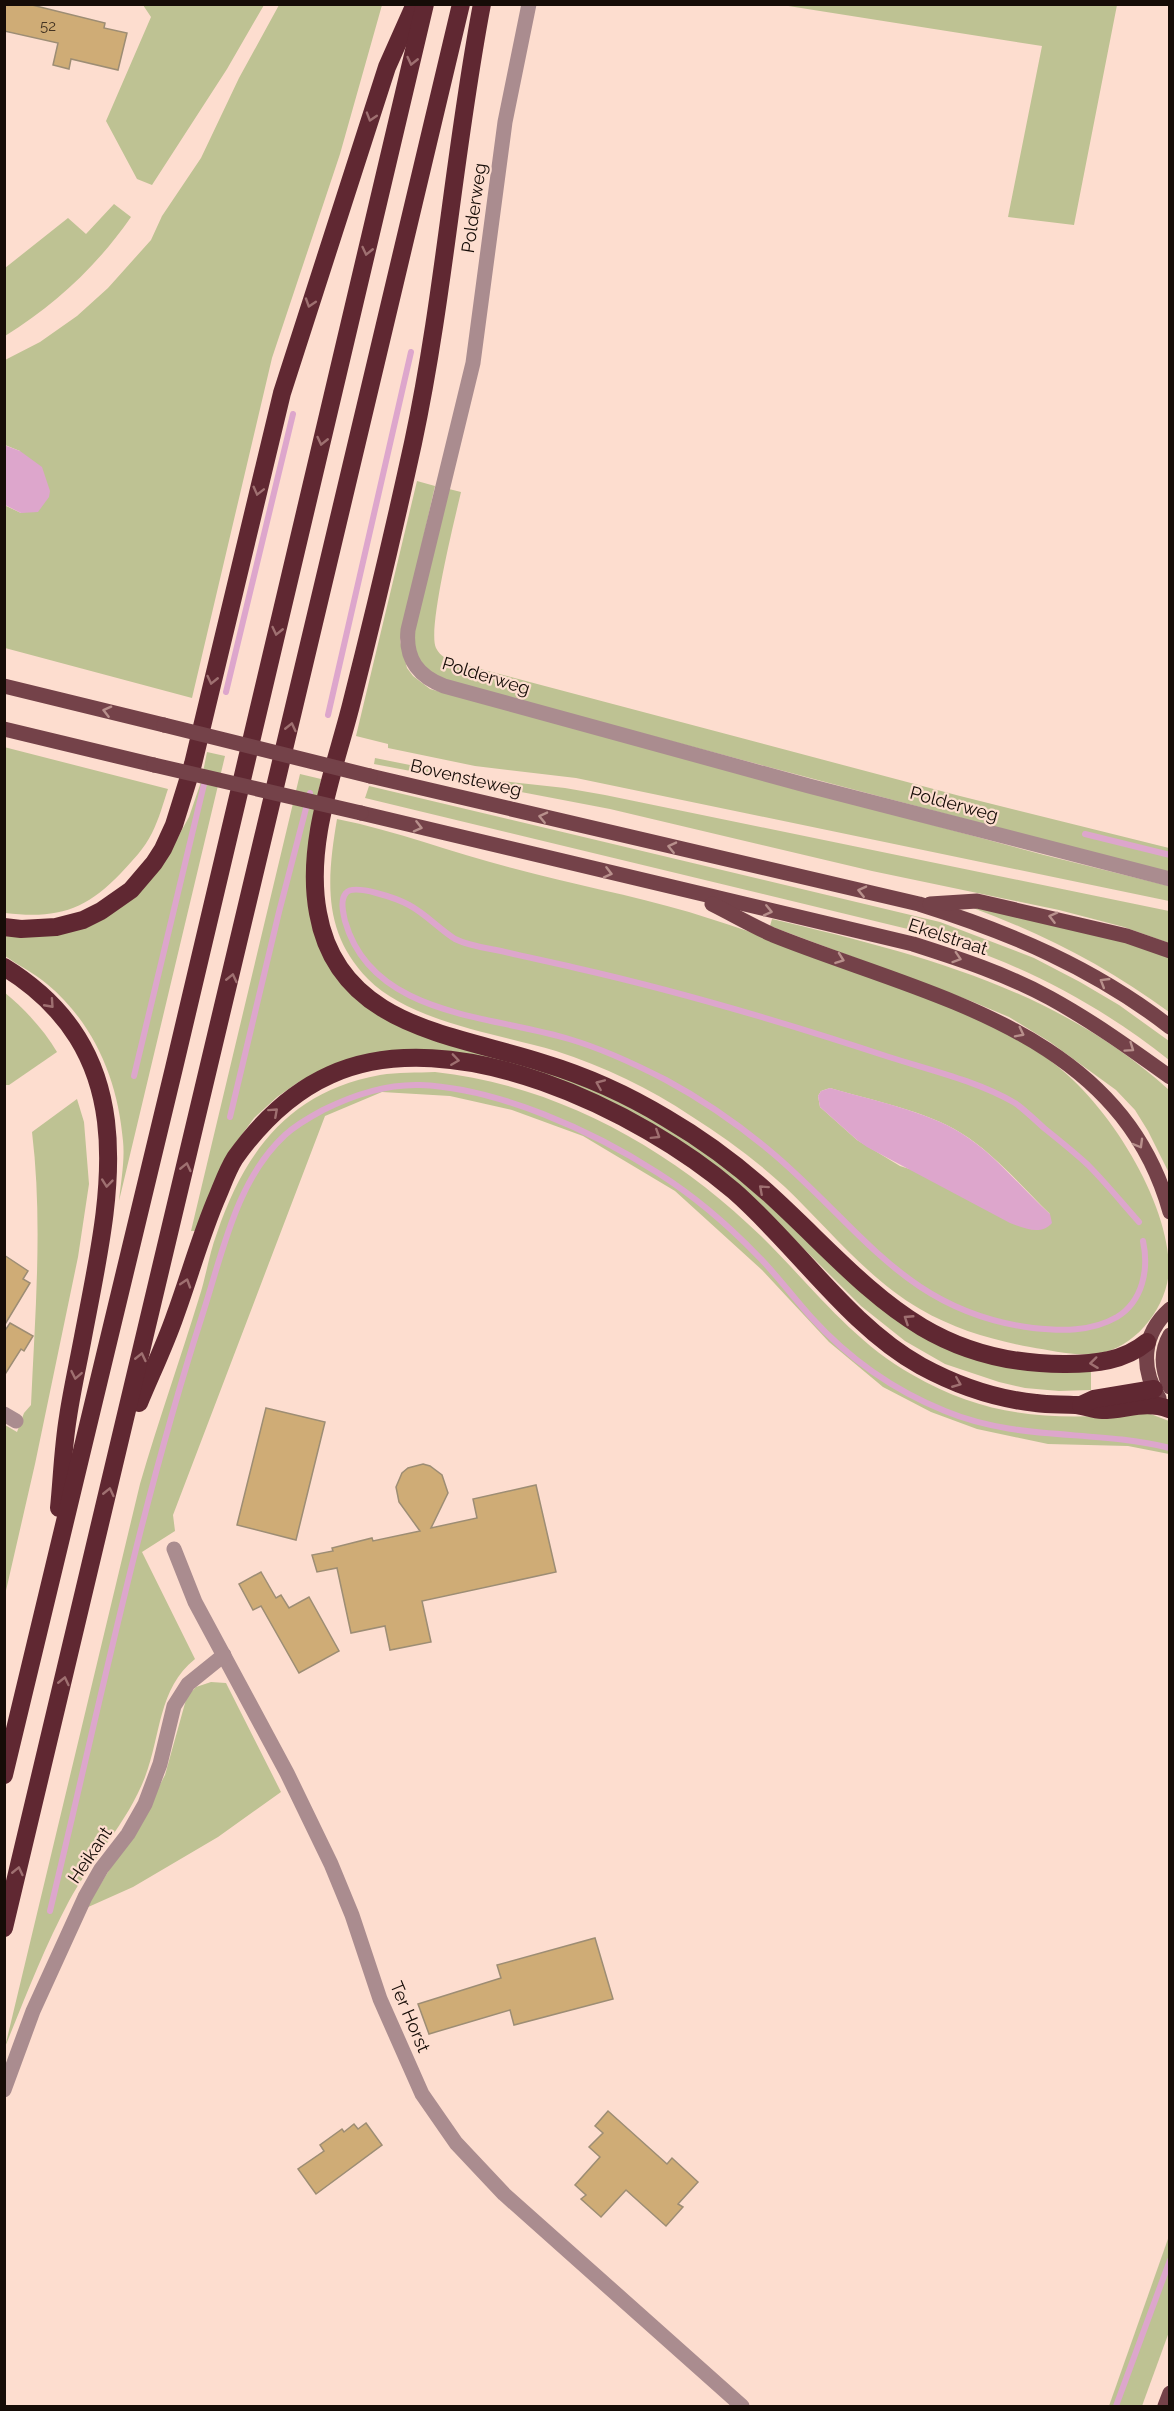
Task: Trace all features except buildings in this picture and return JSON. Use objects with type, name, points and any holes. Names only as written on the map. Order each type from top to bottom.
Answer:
[{"type":"highway","points":[[4,927],[21,929],[56,927],[83,920],[101,911],[131,890],[154,863],[167,841],[193,764],[282,393],[387,66],[415,4]]},
{"type":"highway","points":[[4,1775],[180,1045],[425,4]]},
{"type":"highway","points":[[4,1928],[461,4]]},
{"type":"highway","points":[[482,4],[467,86],[433,328],[414,439],[351,703],[326,795],[316,854],[316,906],[330,952],[351,983],[375,1004],[406,1023],[447,1037],[543,1062],[570,1072],[625,1095],[688,1131],[749,1176],[876,1296],[908,1319],[945,1340],[1001,1358],[1057,1365],[1117,1359],[1137,1350],[1147,1342]]},
{"type":"highway","points":[[4,968],[42,995],[77,1038],[93,1066],[101,1087],[110,1143],[105,1211],[98,1261],[68,1419],[52,1575]]},
{"type":"highway","points":[[118,1455],[175,1318],[212,1209],[232,1162],[262,1122],[293,1095],[332,1074],[366,1064],[426,1057],[487,1066],[562,1089],[623,1117],[676,1148],[716,1177],[757,1212],[876,1335],[922,1366],[966,1386],[1008,1399],[1035,1403],[1081,1405],[1094,1399],[1166,1398]]},
{"type":"main road","name":"Bovensteweg","points":[[4,686],[370,776],[919,904]]},
{"type":"main road","points":[[4,729],[691,893],[772,934],[952,999],[1037,1042],[1062,1059],[1105,1096],[1135,1136],[1152,1167],[1170,1212]]},
{"type":"main road","name":"Ekelstraat","points":[[691,893],[912,944],[971,963],[1040,993],[1083,1017],[1170,1077]]},
{"type":"main road","points":[[919,904],[977,901],[1127,936],[1170,951]]},
{"type":"main road","name":"Ekelstraat","points":[[919,904],[978,922],[1041,948],[1113,987],[1170,1027]]},
{"type":"main road","points":[[1166,1398],[1148,1377],[1147,1342],[1153,1328],[1170,1309]]},
{"type":"main road","points":[[1166,1398],[1163,1361],[1164,1349],[1170,1335]]},
{"type":"main road","points":[[1165,2406],[1170,2393]]},
{"type":"street","name":"Polderweg","points":[[529,4],[505,122],[473,363],[408,630],[409,653],[420,674],[444,687],[797,783],[1170,879]]},
{"type":"street","name":"Ter Horst","points":[[174,1549],[195,1602],[287,1773],[331,1864],[352,1915],[380,1999],[422,2094],[456,2143],[504,2194],[742,2406]]},
{"type":"street","name":"Heikant","points":[[4,2090],[33,2011],[85,1897],[101,1869],[128,1834],[145,1804],[160,1764],[174,1706],[188,1684],[224,1655]]},
{"type":"green space","points":[[143,5],[264,5],[227,69],[152,185],[137,179],[106,121],[151,17]]},
{"type":"green space","points":[[279,5],[382,5],[340,154],[272,358],[192,698],[5,648],[4,505],[21,513],[20,451],[5,445],[5,360],[40,342],[77,316],[108,288],[151,240],[162,216],[201,158],[239,78]]},
{"type":"green space","points":[[782,5],[1117,5],[1074,225],[1008,217],[1042,46]]},
{"type":"green space","points":[[114,204],[131,217],[104,252],[58,298],[5,336],[5,268],[68,218],[86,234]]},
{"type":"green space","points":[[417,481],[435,486],[400,641],[407,668],[413,676],[430,689],[1044,855],[1169,886],[1169,901],[576,778],[475,766],[388,748],[388,744],[356,736]]},
{"type":"green space","points":[[449,489],[461,492],[438,598],[434,637],[436,648],[446,658],[960,796],[1169,848],[1169,873],[433,678],[416,657],[414,632]]},
{"type":"green space","points":[[4,747],[168,789],[154,828],[142,849],[108,886],[69,910],[40,915],[5,913]]},
{"type":"green space","points":[[207,752],[225,756],[119,1201],[124,1156],[123,1141],[116,1096],[101,1054],[78,1016],[64,999],[42,980],[5,956],[4,936],[62,932],[168,855],[189,817],[201,782]]},
{"type":"green space","points":[[375,758],[475,778],[605,795],[1169,911],[1169,943],[1124,927],[1059,910],[872,871],[610,809],[374,764]]},
{"type":"green space","points":[[300,774],[321,779],[312,825],[307,884],[353,995],[565,1078],[630,1106],[710,1154],[915,1332],[1091,1370],[1091,1390],[1059,1391],[1025,1388],[945,1364],[905,1341],[861,1306],[777,1222],[673,1137],[454,1053],[300,1081],[277,1097],[254,1118],[227,1155],[195,1231],[191,1231]]},
{"type":"green space","points":[[369,786],[940,922],[1034,958],[1119,1005],[1169,1041],[1169,1060],[1111,1018],[1081,1000],[1017,968],[950,942],[916,931],[365,798]]},
{"type":"green space","points":[[337,819],[512,868],[689,912],[786,944],[924,996],[1006,1033],[1045,1057],[1067,1074],[1109,1121],[1127,1148],[1156,1207],[1165,1236],[1169,1263],[1168,1277],[1159,1305],[1142,1330],[1130,1340],[1118,1347],[1096,1354],[1048,1350],[987,1337],[960,1328],[920,1309],[901,1297],[866,1268],[763,1167],[676,1106],[626,1079],[574,1057],[456,1025],[407,1006],[386,994],[368,979],[353,961],[342,943],[335,924],[330,884]],"holes":[[[830,1088],[915,1112],[961,1133],[997,1161],[1050,1214],[900,1166],[857,1140],[820,1107],[818,1096],[821,1091]]]},
{"type":"green space","points":[[974,905],[1092,932],[1169,956],[1169,1012],[1123,981],[1075,953],[973,908]]},
{"type":"green space","points":[[772,919],[931,961],[1032,1000],[1080,1025],[1126,1055],[1169,1090],[1169,1173],[1135,1110],[1116,1090],[1050,1042],[1009,1017],[971,1001],[770,926]]},
{"type":"green space","points":[[4,992],[33,1020],[57,1052],[9,1085],[5,1085]]},
{"type":"green space","points":[[435,1072],[481,1079],[525,1091],[569,1107],[652,1150],[727,1205],[761,1236],[850,1328],[890,1361],[911,1374],[970,1401],[1026,1414],[1084,1416],[1148,1413],[1169,1421],[1169,1454],[1128,1446],[1048,1444],[977,1429],[931,1412],[883,1387],[829,1342],[762,1270],[675,1191],[583,1136],[512,1110],[450,1096],[382,1092],[325,1116],[173,1515],[175,1531],[142,1552],[195,1659],[183,1671],[167,1698],[150,1761],[138,1794],[69,1901],[43,1955],[5,2047],[140,1484],[201,1290],[214,1241],[228,1203],[257,1151],[275,1129],[296,1110],[320,1095],[348,1083],[380,1075]]},
{"type":"green space","points":[[77,1099],[84,1122],[89,1184],[78,1257],[5,1595],[5,1425],[17,1432],[24,1413],[31,1405],[38,1234],[32,1132]]},
{"type":"green space","points":[[211,1682],[226,1683],[281,1792],[218,1837],[133,1887],[86,1908],[165,1775],[187,1696],[196,1687]]},
{"type":"green space","points":[[1169,2236],[1169,2332],[1142,2406],[1109,2406]]},
{"type":"shaded area","points":[[4,445],[20,451],[42,467],[50,491],[49,497],[38,512],[21,513],[5,505]]},
{"type":"shaded area","points":[[830,1088],[916,1112],[948,1125],[985,1151],[1050,1214],[1052,1223],[1038,1230],[1010,1223],[867,1147],[820,1107],[818,1096],[821,1091]]},
{"type":"waterway","points":[[328,715],[411,352]]},
{"type":"waterway","points":[[226,692],[293,414]]},
{"type":"waterway","points":[[134,1076],[206,776]]},
{"type":"waterway","points":[[230,1117],[310,793]]},
{"type":"waterway","points":[[1085,834],[1170,855]]},
{"type":"waterway","points":[[1139,1222],[1077,1155],[1015,1103],[985,1088],[734,1009],[616,977],[466,943],[455,939],[415,909],[386,896],[358,890],[351,890],[344,896],[342,906],[345,921],[359,953],[380,977],[407,994],[438,1007],[582,1043],[631,1063],[681,1088],[750,1135],[776,1156],[891,1264],[920,1287],[952,1305],[990,1319],[1033,1328],[1065,1330],[1086,1328],[1107,1322],[1126,1310],[1138,1293],[1144,1273],[1143,1241]]},
{"type":"waterway","points":[[50,1911],[120,1612],[158,1463],[224,1244],[242,1196],[268,1153],[294,1127],[346,1100],[395,1086],[420,1085],[450,1088],[512,1103],[575,1127],[632,1157],[671,1182],[722,1221],[757,1255],[811,1317],[840,1346],[872,1372],[907,1393],[945,1411],[973,1421],[1001,1427],[1141,1442],[1170,1448]]},
{"type":"waterway","points":[[1116,2406],[1170,2260]]}]
